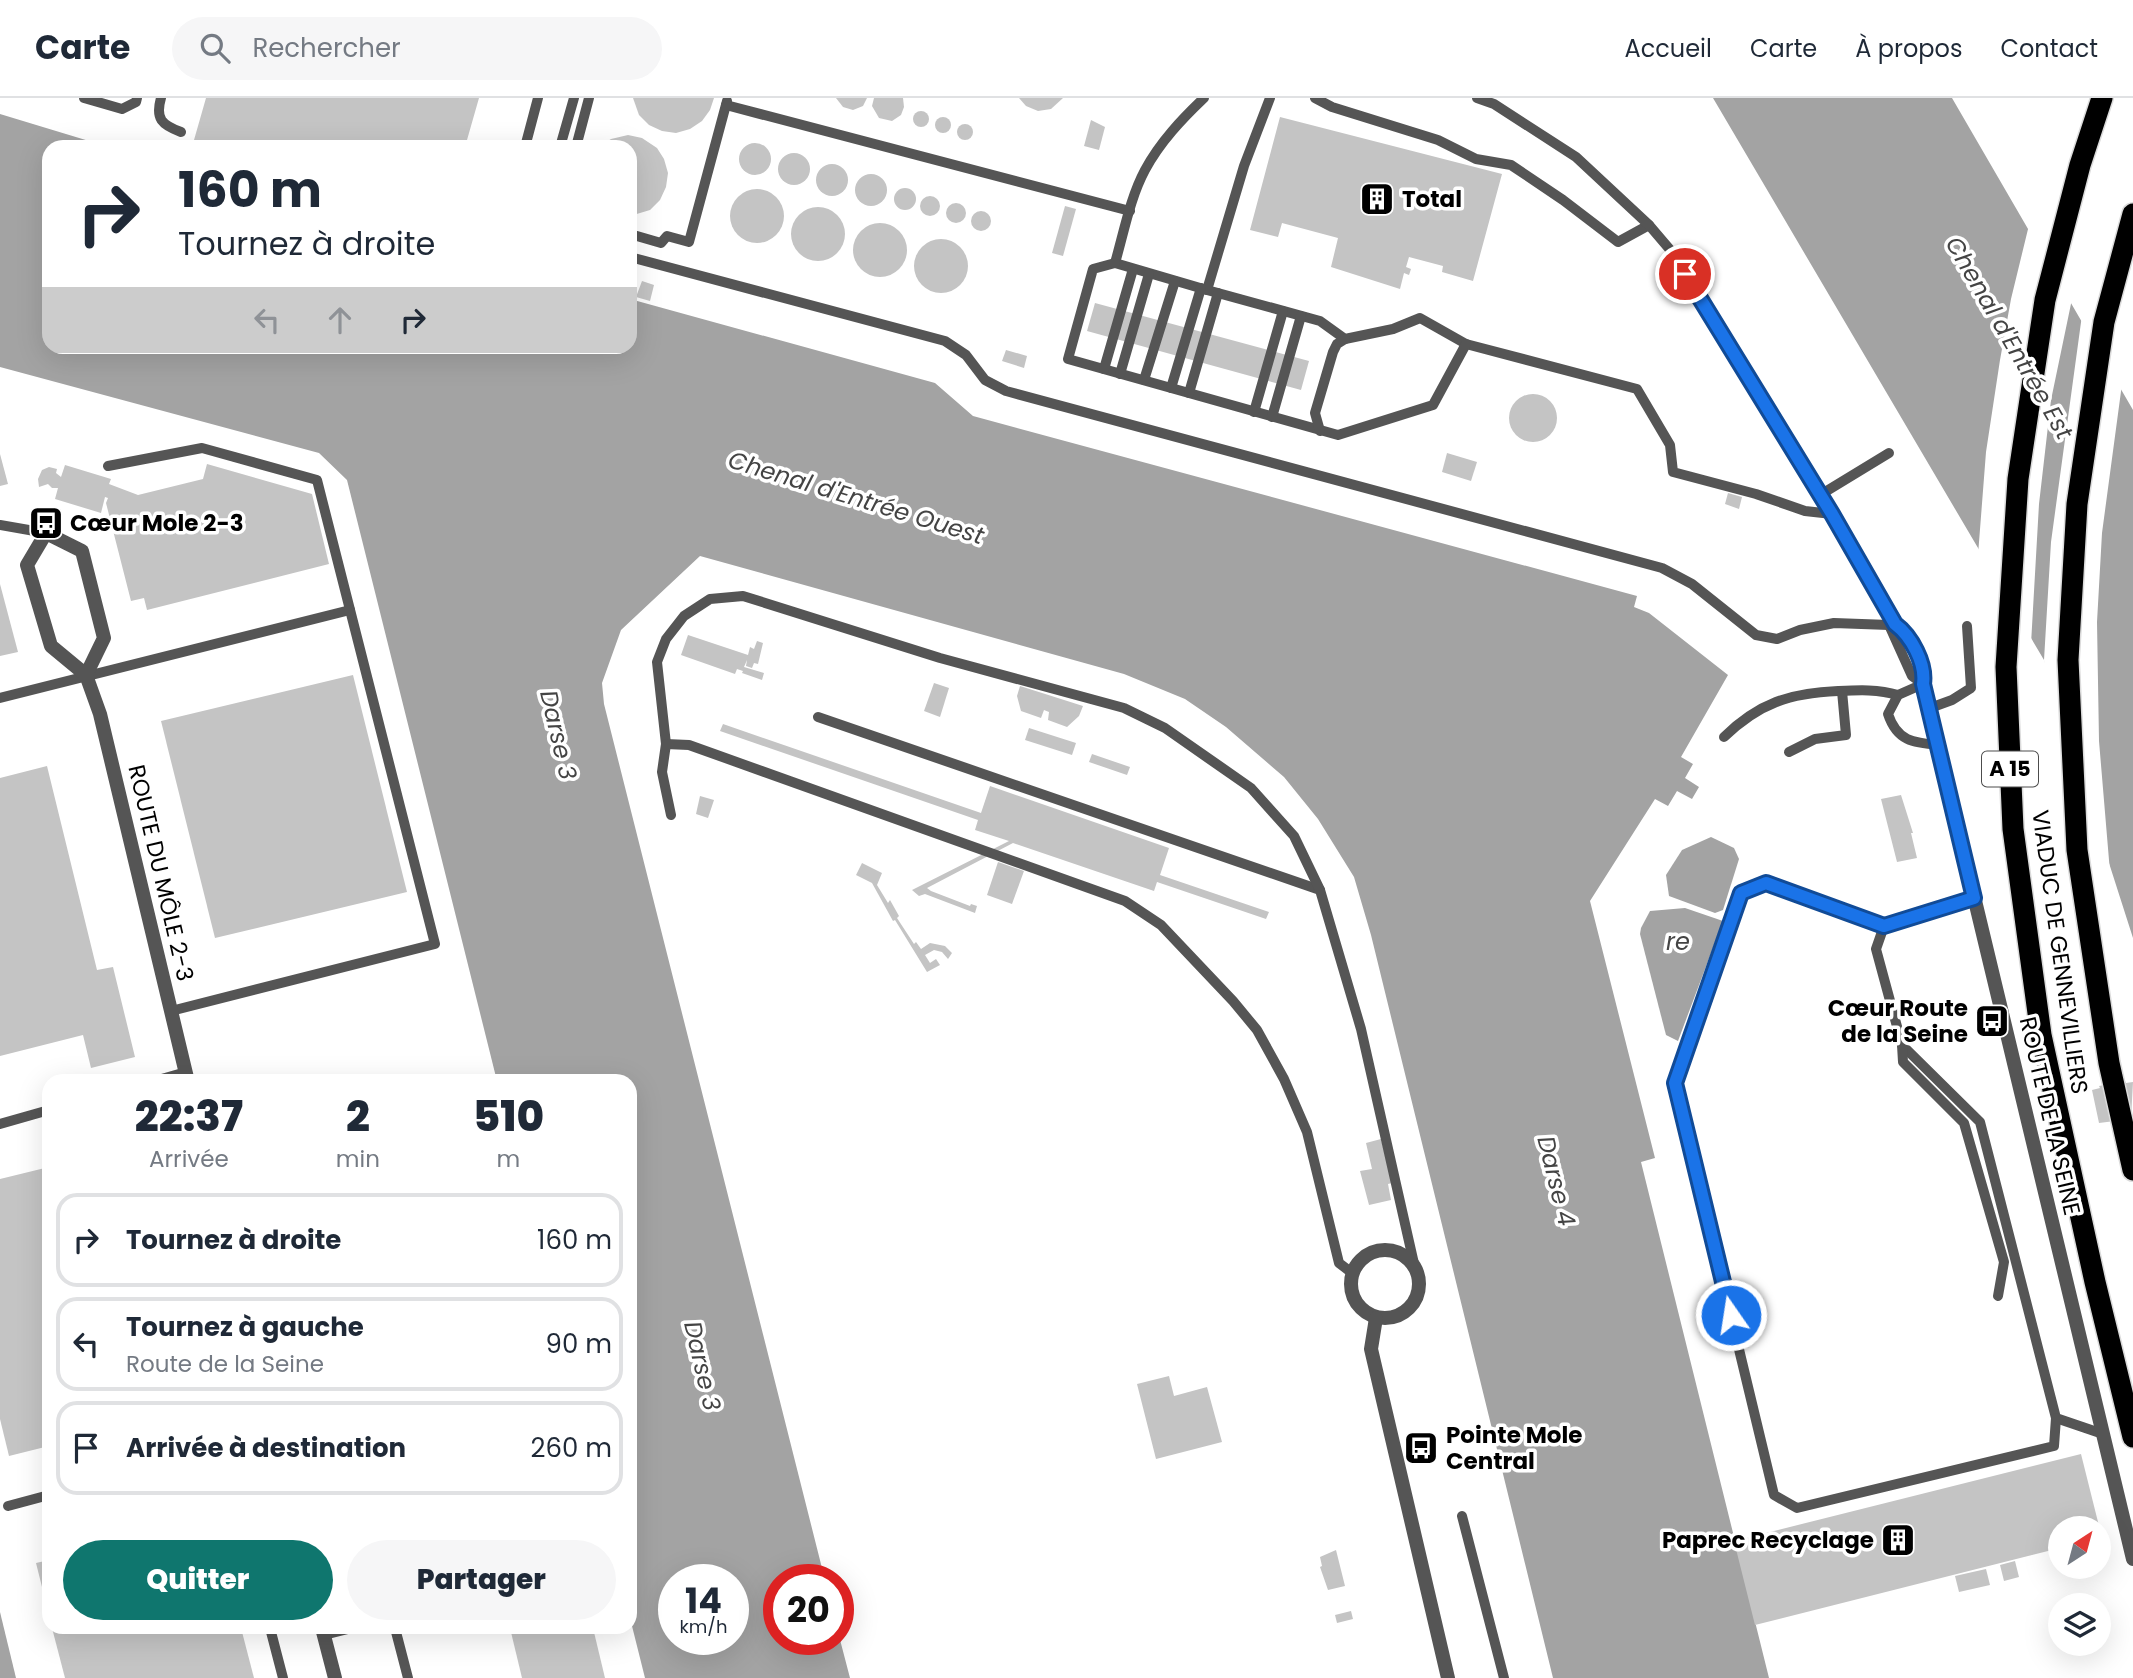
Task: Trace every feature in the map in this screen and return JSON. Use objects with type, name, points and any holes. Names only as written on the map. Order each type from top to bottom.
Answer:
[{"type":"highway","name":"VIADUC DE GENNEVILLIERS","points":[[2102,98],[2080,165],[2045,300],[2018,479],[2006,667],[2013,830],[2041,1035],[2095,1282],[2133,1437]]},
{"type":"highway","name":"VIADUC DE GENNEVILLIERS","points":[[2133,214],[2104,322],[2077,504],[2068,660],[2077,850],[2109,1063],[2133,1170]]},
{"type":"street","points":[[46,533],[82,551],[104,638],[86,675],[51,646],[27,565],[46,533]]},
{"type":"street","name":"ROUTE DU MÔLE 2-3","points":[[86,675],[100,714],[186,1074]]},
{"type":"street","name":"ROUTE DE LA SEINE","points":[[1923,684],[2133,1559]]},
{"type":"street","points":[[1388,1250],[1409,1259],[1415,1268],[1419,1290],[1415,1301],[1399,1316],[1376,1318],[1357,1306],[1350,1284],[1352,1273],[1366,1255],[1388,1250]]},
{"type":"street","points":[[1376,1318],[1371,1349],[1448,1678]]},
{"type":"street","points":[[324,1634],[335,1678]]},
{"type":"lane","points":[[84,98],[122,109],[136,102],[137,98]]},
{"type":"lane","points":[[161,98],[158,110],[161,120],[167,127],[181,132]]},
{"type":"lane","points":[[527,140],[538,98]]},
{"type":"lane","points":[[562,140],[574,98]]},
{"type":"lane","points":[[578,140],[589,98]]},
{"type":"lane","points":[[1115,263],[1130,211],[1153,156],[1204,98]]},
{"type":"lane","points":[[1189,393],[1209,290],[1244,166],[1270,98]]},
{"type":"lane","points":[[1315,98],[1332,107],[1438,140],[1476,159],[1511,165],[1618,242],[1649,225]]},
{"type":"lane","name":"ROUTE DE LA SEINE","points":[[1477,98],[1494,104],[1576,157],[1649,225],[1672,252],[1832,514],[1892,624],[1912,676],[1923,684]]},
{"type":"lane","points":[[637,236],[661,243],[667,236],[689,242],[727,101],[1130,211]]},
{"type":"lane","points":[[637,259],[945,341],[966,355],[985,380],[1006,391],[1662,568],[1692,584],[1756,635],[1777,639],[1800,630],[1834,623],[1892,624]]},
{"type":"lane","points":[[1345,339],[1320,321],[1115,263],[1093,269],[1068,359],[1338,435],[1433,405],[1466,344]]},
{"type":"lane","points":[[1104,369],[1133,269]]},
{"type":"lane","points":[[1120,374],[1149,274]]},
{"type":"lane","points":[[1144,380],[1175,281]]},
{"type":"lane","points":[[1171,388],[1209,290]]},
{"type":"lane","points":[[1254,412],[1283,311]]},
{"type":"lane","points":[[1272,417],[1301,316]]},
{"type":"lane","points":[[1320,430],[1315,414],[1337,344],[1345,339],[1393,329],[1420,318],[1466,344],[1637,389],[1670,445],[1673,472],[1756,494],[1805,511],[1832,514]]},
{"type":"lane","points":[[108,466],[202,448],[317,480],[435,944],[171,1011]]},
{"type":"lane","points":[[1820,495],[1889,453]]},
{"type":"lane","points":[[0,526],[46,533]]},
{"type":"lane","points":[[671,815],[662,772],[666,744],[657,662],[666,639],[684,616],[710,599],[743,596],[940,658],[1124,708],[1165,728],[1251,788],[1294,836],[1320,890],[1361,1028],[1415,1268]]},
{"type":"lane","points":[[0,698],[350,610]]},
{"type":"lane","points":[[1930,708],[1952,700],[1971,688],[1967,626]]},
{"type":"lane","points":[[1923,684],[1898,695],[1888,714],[1892,726],[1901,736],[1918,743],[1939,745]]},
{"type":"lane","points":[[1724,737],[1748,716],[1771,703],[1801,694],[1879,690],[1898,695]]},
{"type":"lane","points":[[1789,752],[1815,739],[1846,735],[1842,691]]},
{"type":"lane","points":[[818,717],[1320,890]]},
{"type":"lane","points":[[666,744],[688,745],[1125,901],[1161,925],[1257,1030],[1284,1079],[1307,1132],[1339,1263],[1352,1273]]},
{"type":"lane","points":[[1902,1045],[1980,1122],[2056,1418],[2054,1446],[1797,1508],[1774,1495],[1675,1083],[1741,893],[1766,883],[1884,926],[1974,898]]},
{"type":"lane","points":[[1884,926],[1876,949],[1902,1045],[1903,1062],[1964,1123],[2004,1262],[1998,1296]]},
{"type":"lane","points":[[0,1124],[42,1112]]},
{"type":"lane","points":[[2056,1418],[2103,1434]]},
{"type":"lane","points":[[8,1506],[42,1497]]},
{"type":"lane","points":[[1462,1516],[1504,1678]]},
{"type":"lane","points":[[272,1634],[283,1678]]},
{"type":"lane","points":[[397,1634],[408,1678]]},
{"type":"water","name":"Chenal d'Entrée Est","points":[[1713,98],[1952,98],[2133,410],[2133,938],[2044,660]]},
{"type":"water","points":[[0,114],[86,140],[42,140],[42,354],[637,354],[637,301],[935,383],[973,416],[1637,596],[1634,607],[1649,613],[1728,675],[1681,757],[1693,764],[1685,778],[1699,787],[1692,799],[1677,791],[1668,806],[1655,799],[1590,901],[1655,1158],[1641,1162],[1769,1678],[1553,1678],[1371,935],[1354,877],[1318,819],[1284,777],[1226,727],[1185,699],[1124,674],[700,556],[621,630],[602,683],[604,704],[821,1564],[763,1564],[763,1655],[844,1655],[850,1678],[645,1678],[634,1634],[637,1634],[637,1074],[495,1074],[347,480],[319,453],[0,367]]},
{"type":"water","points":[[1711,837],[1734,848],[1739,859],[1723,910],[1715,913],[1669,896],[1666,875],[1682,850]]},
{"type":"water","name":"re","points":[[1685,908],[1723,921],[1678,1041],[1666,1035],[1640,934],[1650,911]]},
{"type":"water","points":[[0,1612],[16,1678],[0,1678]]},
{"type":"pier","points":[[2029,225],[2072,299],[2051,400],[2039,504],[2031,644],[1978,555],[1986,452],[2000,360]]},
{"type":"pier","points":[[2082,315],[2122,384],[2102,533],[2097,622],[2099,741],[2110,872],[2045,674],[2044,660],[2051,542]]},
{"type":"building","points":[[206,98],[479,98],[467,140],[194,140]]},
{"type":"building","points":[[633,98],[714,98],[702,121],[690,129],[676,133],[649,125],[639,115]]},
{"type":"building","points":[[836,98],[867,98],[863,106],[853,110],[843,107]]},
{"type":"building","points":[[874,98],[903,98],[901,115],[892,121],[879,118],[872,106]]},
{"type":"building","points":[[1019,98],[1063,98],[1051,109],[1038,111],[1026,106]]},
{"type":"building","points":[[921,111],[927,113],[927,125],[921,127],[915,125],[913,119],[915,113]]},
{"type":"building","points":[[943,117],[949,119],[949,131],[943,133],[937,131],[935,125],[937,119]]},
{"type":"building","name":"Total","points":[[1280,117],[1502,174],[1473,281],[1442,272],[1443,266],[1409,257],[1406,267],[1411,269],[1409,275],[1404,273],[1400,289],[1331,267],[1338,238],[1282,223],[1278,237],[1250,230]]},
{"type":"building","points":[[1091,120],[1105,127],[1099,150],[1084,146]]},
{"type":"building","points":[[965,124],[971,126],[971,138],[965,140],[959,138],[957,132],[959,126]]},
{"type":"building","points":[[628,135],[642,138],[657,148],[664,159],[668,173],[666,187],[660,200],[650,210],[637,214],[637,140],[611,139]]},
{"type":"building","points":[[755,143],[766,148],[771,159],[766,170],[755,175],[744,170],[739,159],[744,148]]},
{"type":"building","points":[[794,153],[805,158],[810,169],[805,180],[794,185],[783,180],[778,169],[783,158]]},
{"type":"building","points":[[832,164],[843,169],[848,180],[843,191],[832,196],[821,191],[816,180],[821,169]]},
{"type":"building","points":[[871,174],[882,179],[887,190],[882,201],[871,206],[860,201],[855,190],[860,179]]},
{"type":"building","points":[[905,188],[913,191],[916,199],[913,207],[905,210],[897,207],[894,199],[897,191]]},
{"type":"building","points":[[757,189],[776,197],[784,216],[776,235],[757,243],[738,235],[730,216],[738,197]]},
{"type":"building","points":[[926,196],[934,196],[940,206],[934,216],[926,216],[920,210],[920,202]]},
{"type":"building","points":[[952,203],[960,203],[966,213],[960,223],[952,223],[946,217],[946,209]]},
{"type":"building","points":[[1065,206],[1076,209],[1063,256],[1052,253]]},
{"type":"building","points":[[818,207],[837,215],[845,234],[837,253],[818,261],[799,253],[791,234],[799,215]]},
{"type":"building","points":[[977,211],[985,211],[991,221],[985,231],[977,231],[971,225],[971,217]]},
{"type":"building","points":[[880,223],[899,231],[907,250],[899,269],[880,277],[861,269],[853,250],[861,231]]},
{"type":"building","points":[[941,239],[960,247],[968,266],[960,285],[941,293],[922,285],[914,266],[922,247]]},
{"type":"building","points":[[642,281],[654,285],[650,301],[637,297]]},
{"type":"building","points":[[1095,303],[1309,361],[1301,390],[1087,331]]},
{"type":"building","points":[[1006,350],[1027,356],[1024,368],[1002,361]]},
{"type":"building","points":[[1533,394],[1550,401],[1557,418],[1550,435],[1533,442],[1516,435],[1509,418],[1516,401]]},
{"type":"building","points":[[1447,453],[1477,462],[1471,481],[1442,472]]},
{"type":"building","points":[[0,454],[8,484],[0,486]]},
{"type":"building","points":[[207,464],[312,494],[329,564],[147,610],[144,598],[131,601],[106,503],[108,498],[105,497],[101,513],[55,499],[58,488],[52,488],[48,484],[39,487],[38,479],[42,470],[49,467],[57,469],[56,473],[61,477],[65,465],[111,479],[109,484],[138,495],[203,479]]},
{"type":"building","points":[[1728,493],[1742,497],[1739,509],[1725,504]]},
{"type":"building","points":[[0,584],[18,652],[0,656]]},
{"type":"building","points":[[688,635],[748,655],[750,647],[754,649],[757,641],[763,643],[758,664],[754,663],[752,668],[746,666],[747,660],[744,667],[764,673],[762,680],[737,669],[735,674],[681,655]]},
{"type":"building","points":[[353,675],[407,892],[215,938],[161,721]]},
{"type":"building","points":[[934,683],[949,688],[940,717],[924,711]]},
{"type":"building","points":[[1020,686],[1083,706],[1079,716],[1067,727],[1048,720],[1049,712],[1044,710],[1041,718],[1021,711],[1017,696]]},
{"type":"building","points":[[723,724],[981,813],[990,786],[1169,848],[1160,875],[1269,912],[1266,919],[1157,882],[1154,891],[1013,843],[927,888],[970,906],[977,906],[975,913],[925,894],[919,896],[912,890],[1009,841],[975,830],[978,820],[720,731]]},
{"type":"building","points":[[1029,728],[1076,743],[1072,755],[1025,740]]},
{"type":"building","points":[[1092,754],[1130,767],[1127,775],[1089,762]]},
{"type":"building","points":[[47,766],[97,970],[113,967],[135,1057],[91,1068],[83,1035],[0,1056],[0,778]]},
{"type":"building","points":[[1901,795],[1913,833],[1917,858],[1897,862],[1881,799]]},
{"type":"building","points":[[700,796],[714,800],[708,818],[696,814]]},
{"type":"building","points":[[998,862],[1024,871],[1012,904],[987,895]]},
{"type":"building","points":[[862,863],[882,873],[877,885],[888,903],[890,900],[899,916],[897,918],[914,944],[916,942],[921,949],[930,943],[945,946],[952,953],[948,959],[942,952],[934,950],[925,955],[930,963],[936,959],[940,965],[927,972],[895,920],[893,921],[872,883],[856,875]]},
{"type":"building","points":[[1962,1030],[1964,1039],[1948,1043],[1946,1034]]},
{"type":"building","points":[[2125,1081],[2133,1082],[2131,1119],[2099,1123],[2092,1090]]},
{"type":"building","points":[[1381,1139],[1392,1183],[1388,1184],[1391,1200],[1369,1205],[1360,1171],[1372,1169],[1366,1143]]},
{"type":"building","points":[[42,1169],[42,1448],[9,1456],[0,1419],[0,1179]]},
{"type":"building","points":[[1169,1376],[1174,1396],[1207,1387],[1222,1442],[1156,1459],[1137,1384]]},
{"type":"building","name":"Paprec Recyclage","points":[[2081,1454],[2096,1516],[2048,1516],[2048,1551],[1755,1625],[1734,1541]]},
{"type":"building","points":[[1336,1550],[1345,1586],[1328,1590],[1320,1567],[1320,1557]]},
{"type":"building","points":[[2015,1561],[2019,1577],[2004,1581],[2000,1565]]},
{"type":"building","points":[[42,1562],[42,1587],[36,1563]]},
{"type":"building","points":[[1986,1569],[1990,1585],[1959,1592],[1955,1576]]},
{"type":"building","points":[[1351,1611],[1353,1619],[1337,1623],[1335,1615]]},
{"type":"building","points":[[54,1634],[243,1634],[254,1678],[65,1678]]},
{"type":"building","points":[[511,1634],[594,1634],[605,1678],[522,1678]]},
{"type":"place","name":"Total","points":[[1377,199]]},
{"type":"place","name":"Cœur Mole 2-3","points":[[46,523]]},
{"type":"place","name":"Cœur Route de la Seine","points":[[1992,1021]]},
{"type":"place","name":"Pointe Mole Central","points":[[1421,1448]]},
{"type":"place","name":"Paprec Recyclage","points":[[1898,1540]]},
{"type":"route","points":[[1685,274],[1832,514],[1895,624],[1904,631],[1913,646],[1925,673],[1923,684],[1974,898],[1884,926],[1766,883],[1741,893],[1675,1083],[1731,1315]]},
{"type":"water label","name":"Chenal d'Entrée Ouest","points":[[856,498]]},
{"type":"water label","name":"Darse 3","points":[[558,735]]},
{"type":"water label","name":"Darse 4","points":[[1556,1181]]},
{"type":"water label","name":"Darse 3","points":[[702,1366]]}]
